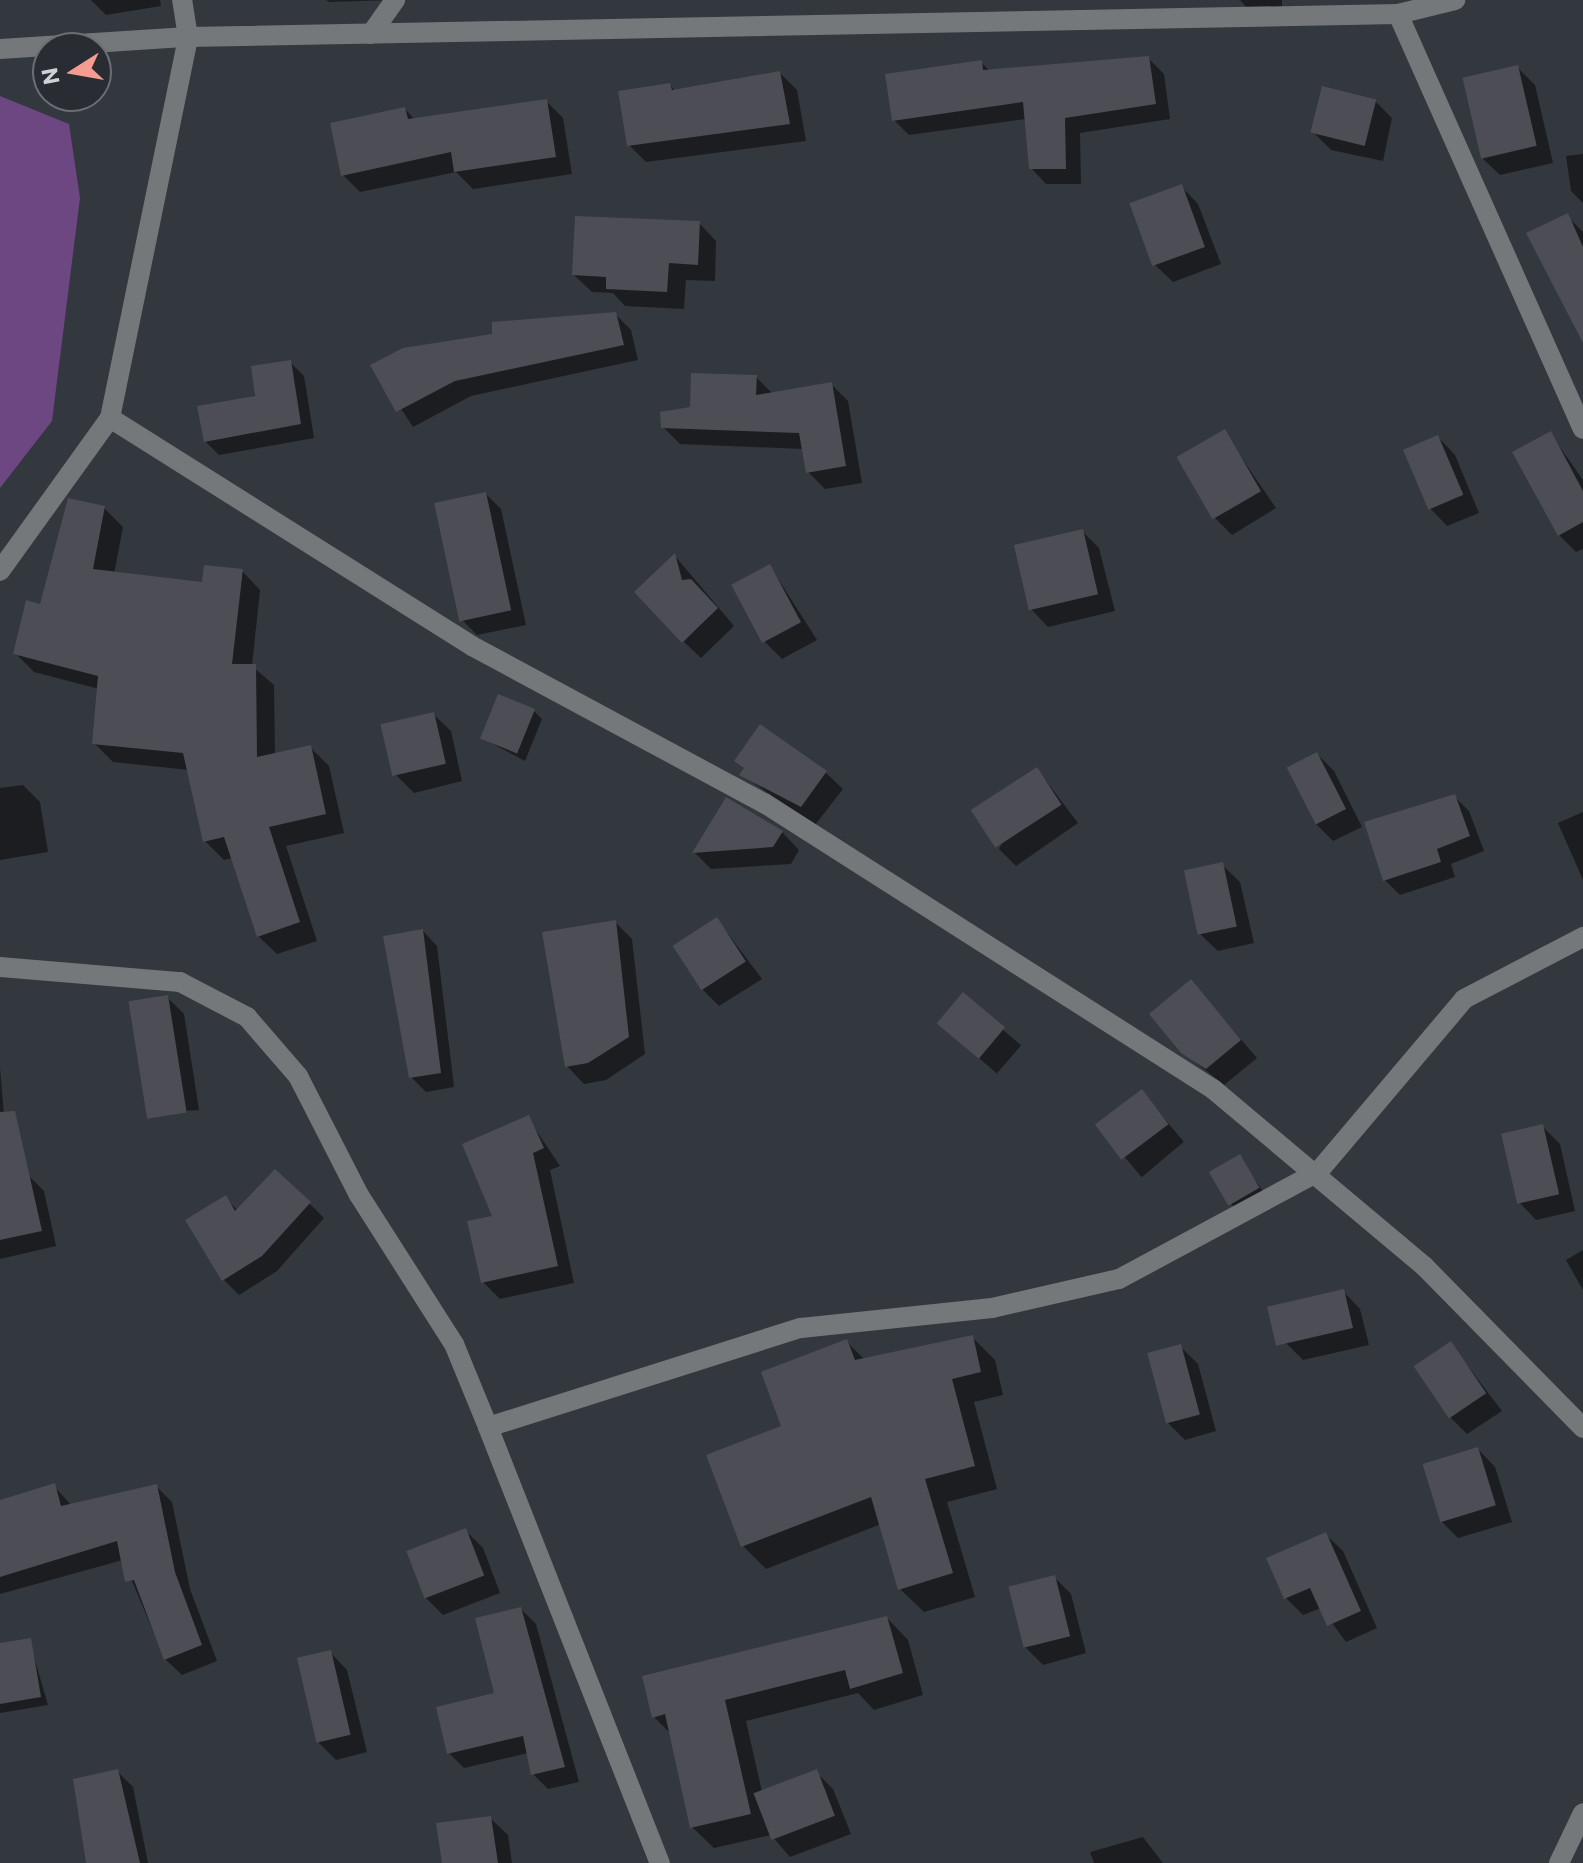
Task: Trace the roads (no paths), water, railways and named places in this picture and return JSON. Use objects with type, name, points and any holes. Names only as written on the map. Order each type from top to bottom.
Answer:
[{"type":"street","points":[[0,571],[110,418],[188,37],[182,0]]},
{"type":"street","points":[[371,34],[395,0]]},
{"type":"street","points":[[0,49],[188,37],[1318,8],[1398,14],[1455,0]]},
{"type":"street","points":[[1398,14],[1583,429]]},
{"type":"street","points":[[110,418],[404,606],[764,803],[1213,1089],[1318,1172],[1424,1266],[1583,1428]]},
{"type":"street","points":[[488,1427],[801,1328],[992,1308],[1119,1279],[1318,1172],[1464,999],[1583,937]]},
{"type":"street","points":[[0,967],[180,982],[247,1017],[298,1076],[359,1195],[454,1344],[660,1863]]},
{"type":"street","points":[[1559,1863],[1583,1813]]}]
